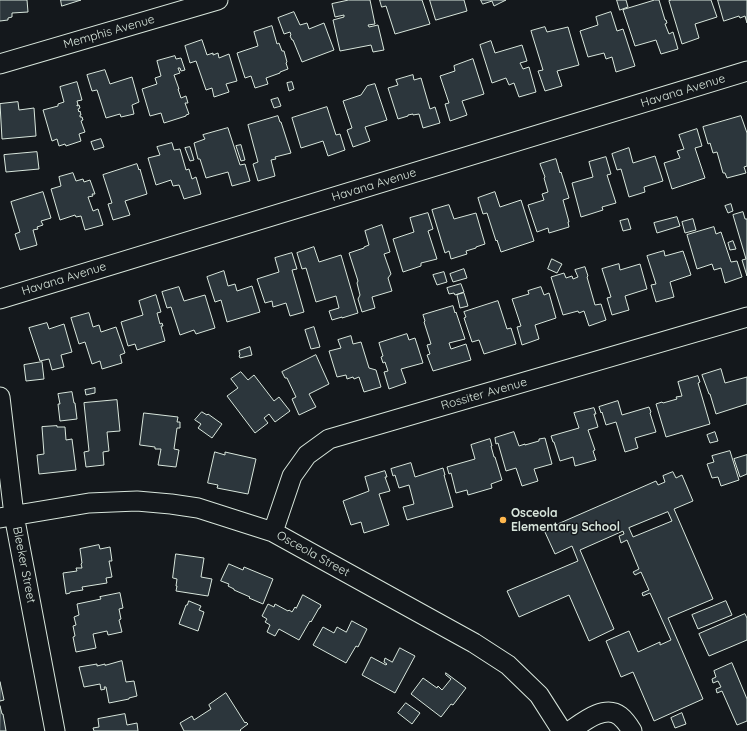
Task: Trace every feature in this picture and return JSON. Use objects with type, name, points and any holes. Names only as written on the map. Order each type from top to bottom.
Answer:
[{"type":"street","name":"Memphis Avenue","points":[[0,64],[218,0]]},
{"type":"street","name":"Havana Avenue","points":[[0,299],[747,71]]},
{"type":"street","name":"Rossiter Avenue","points":[[273,532],[292,476],[307,455],[329,439],[747,318]]},
{"type":"street","name":"Bleeker Street","points":[[0,397],[7,517],[55,731]]},
{"type":"street","name":"Osceola Street","points":[[7,517],[89,503],[137,501],[198,508],[273,532],[474,642],[508,664],[539,696],[562,731]]},
{"type":"street","points":[[570,731],[590,717],[607,712],[620,716],[632,731]]},
{"type":"building","points":[[0,0],[27,0],[28,12],[12,13],[12,17],[8,18],[8,20],[0,21]]},
{"type":"building","points":[[61,0],[81,0],[62,6]]},
{"type":"building","points":[[349,0],[370,0],[375,24],[368,25],[369,27],[378,25],[384,50],[373,52],[371,45],[340,51],[333,20],[344,17],[344,15],[335,17],[332,4]]},
{"type":"building","points":[[380,0],[422,0],[430,24],[395,34],[386,6],[382,7]]},
{"type":"building","points":[[430,0],[464,0],[467,11],[436,20]]},
{"type":"building","points":[[481,0],[506,0],[494,6],[492,1],[483,4]]},
{"type":"building","points":[[617,0],[626,0],[628,7],[620,10]]},
{"type":"building","points":[[659,0],[667,23],[665,24],[669,34],[673,32],[678,49],[661,54],[656,40],[635,46],[623,10]]},
{"type":"building","points":[[711,0],[717,17],[695,24],[699,38],[682,44],[669,1]]},
{"type":"building","points":[[718,0],[747,0],[747,23],[745,16],[740,18],[739,16],[724,21]]},
{"type":"building","points":[[294,12],[300,25],[307,23],[309,29],[324,23],[334,50],[302,62],[290,36],[290,32],[284,34],[278,18]]},
{"type":"building","points":[[611,12],[617,31],[623,29],[635,66],[616,72],[612,57],[606,59],[604,53],[588,57],[580,31],[598,25],[596,17]]},
{"type":"building","points":[[272,26],[277,44],[279,43],[282,51],[284,51],[288,69],[266,78],[268,84],[255,88],[251,76],[245,78],[237,53],[258,46],[254,32]]},
{"type":"building","points":[[545,27],[547,32],[568,27],[579,65],[557,71],[562,86],[545,91],[538,71],[543,70],[531,31]]},
{"type":"building","points":[[202,40],[207,55],[218,53],[219,58],[229,54],[237,81],[226,84],[229,92],[214,97],[212,88],[206,90],[196,61],[190,63],[185,46]]},
{"type":"building","points":[[491,41],[495,53],[522,45],[527,61],[520,63],[523,69],[529,67],[536,92],[519,97],[514,83],[509,85],[506,78],[492,83],[480,45]]},
{"type":"building","points":[[175,56],[176,59],[181,58],[185,70],[181,71],[180,68],[178,68],[180,73],[174,75],[181,98],[186,96],[188,103],[185,103],[189,114],[164,123],[161,113],[150,116],[142,89],[157,84],[155,78],[161,76],[157,61]]},
{"type":"building","points":[[473,59],[484,94],[462,101],[467,115],[450,121],[445,104],[449,103],[440,76],[455,71],[454,66]]},
{"type":"building","points":[[105,70],[110,84],[132,77],[139,102],[132,105],[134,114],[121,117],[120,114],[106,118],[97,90],[92,91],[87,75]]},
{"type":"building","points":[[413,75],[414,80],[421,78],[430,109],[435,107],[440,123],[423,128],[419,114],[408,115],[398,119],[388,88],[398,85],[396,80]]},
{"type":"building","points":[[77,82],[82,100],[77,101],[77,106],[79,105],[80,108],[78,109],[81,115],[80,117],[82,117],[83,120],[81,121],[85,132],[79,134],[81,141],[66,146],[65,144],[59,146],[57,139],[52,141],[43,110],[58,106],[58,104],[64,102],[60,87]]},
{"type":"building","points":[[292,82],[294,89],[289,91],[287,83]]},
{"type":"building","points":[[375,84],[387,120],[365,127],[370,141],[353,147],[347,130],[352,128],[343,101],[361,95],[367,86]]},
{"type":"building","points":[[278,98],[281,106],[274,108],[271,100]]},
{"type":"building","points":[[18,102],[19,110],[34,108],[36,136],[2,139],[0,104]]},
{"type":"building","points":[[327,107],[336,135],[340,134],[345,150],[328,156],[323,141],[301,148],[292,118]]},
{"type":"building","points":[[278,116],[291,153],[275,157],[276,159],[271,160],[275,176],[258,181],[253,164],[258,162],[248,125]]},
{"type":"building","points":[[741,116],[747,133],[747,166],[744,167],[746,173],[727,178],[725,173],[723,173],[717,152],[713,153],[710,143],[708,144],[703,127]]},
{"type":"building","points":[[228,128],[240,165],[245,164],[250,181],[232,186],[228,172],[206,178],[200,159],[198,159],[194,143],[205,139],[203,135]]},
{"type":"building","points":[[697,129],[702,146],[695,148],[705,178],[672,189],[664,163],[680,158],[677,151],[684,149],[679,135]]},
{"type":"building","points":[[101,139],[104,147],[94,150],[91,142]]},
{"type":"building","points":[[172,143],[174,150],[180,149],[186,170],[189,169],[192,179],[196,177],[201,194],[184,199],[179,185],[173,186],[171,180],[156,185],[148,158],[160,155],[157,147]]},
{"type":"building","points":[[241,145],[245,160],[241,161],[236,146]]},
{"type":"building","points":[[190,147],[194,160],[190,161],[185,148]]},
{"type":"building","points":[[629,148],[633,163],[655,156],[663,181],[644,187],[645,192],[629,197],[621,169],[617,170],[612,154]]},
{"type":"building","points":[[37,152],[39,169],[6,172],[4,155]]},
{"type":"building","points":[[606,157],[611,174],[607,175],[616,203],[602,207],[603,210],[581,217],[572,183],[593,177],[589,162]]},
{"type":"building","points":[[556,159],[569,198],[563,200],[569,227],[549,233],[548,228],[537,232],[528,205],[544,200],[542,194],[548,192],[545,177],[540,164]]},
{"type":"building","points":[[137,164],[139,170],[140,169],[147,194],[125,201],[130,215],[113,220],[108,204],[112,203],[103,175]]},
{"type":"building","points":[[73,173],[76,181],[83,179],[84,182],[90,180],[95,194],[88,197],[93,211],[98,209],[103,225],[85,230],[81,216],[76,217],[75,215],[60,220],[51,189],[61,186],[59,177]]},
{"type":"building","points":[[43,192],[51,218],[41,221],[43,225],[37,227],[38,229],[33,230],[37,245],[20,250],[15,234],[20,232],[11,202]]},
{"type":"building","points":[[495,192],[500,207],[521,200],[534,241],[501,252],[487,213],[483,214],[478,198]]},
{"type":"building","points":[[731,204],[733,211],[728,213],[725,206]]},
{"type":"building","points":[[449,205],[454,219],[476,213],[485,244],[466,251],[467,254],[451,259],[449,251],[445,253],[432,210]]},
{"type":"building","points":[[743,212],[745,219],[747,219],[747,276],[742,260],[746,259],[733,215]]},
{"type":"building","points":[[428,213],[433,229],[428,231],[437,259],[421,263],[421,266],[403,272],[393,239],[414,232],[410,218]]},
{"type":"building","points":[[677,217],[680,226],[657,233],[654,223]]},
{"type":"building","points":[[628,219],[631,229],[623,231],[620,221]]},
{"type":"building","points":[[693,219],[696,230],[685,233],[682,222]]},
{"type":"building","points":[[382,225],[390,252],[384,254],[391,274],[388,278],[392,291],[372,297],[375,308],[362,312],[358,299],[360,295],[357,283],[358,281],[349,253],[369,245],[365,231]]},
{"type":"building","points":[[714,227],[716,234],[721,232],[731,262],[737,261],[742,277],[725,283],[721,268],[714,270],[712,264],[697,269],[687,235]]},
{"type":"building","points":[[733,241],[736,249],[730,250],[728,243]]},
{"type":"building","points":[[314,247],[319,262],[341,255],[358,313],[332,320],[329,311],[339,308],[336,296],[316,302],[306,268],[302,269],[297,253]]},
{"type":"building","points":[[664,251],[665,256],[683,251],[691,275],[670,282],[674,297],[656,302],[651,285],[656,284],[647,256]]},
{"type":"building","points":[[292,253],[297,269],[292,270],[304,312],[290,316],[286,303],[273,307],[272,301],[265,303],[257,279],[279,272],[275,258]]},
{"type":"building","points":[[552,259],[562,264],[557,273],[548,269]]},
{"type":"building","points":[[619,264],[620,270],[640,264],[647,289],[625,296],[629,310],[612,315],[607,298],[611,297],[602,269]]},
{"type":"building","points":[[585,267],[595,305],[601,304],[606,320],[589,326],[584,311],[563,315],[551,277],[564,273],[566,278],[572,276],[573,279],[578,277],[575,270]]},
{"type":"building","points":[[464,269],[467,278],[453,282],[450,274]]},
{"type":"building","points":[[224,271],[228,286],[235,284],[237,291],[252,286],[260,312],[227,322],[221,300],[215,302],[207,277]]},
{"type":"building","points":[[444,272],[447,282],[437,285],[433,275]]},
{"type":"building","points":[[461,284],[464,292],[455,295],[454,293],[449,294],[447,288]]},
{"type":"building","points":[[179,287],[184,301],[205,295],[215,328],[196,334],[194,330],[180,335],[171,307],[167,308],[162,292]]},
{"type":"building","points":[[541,287],[544,295],[549,293],[556,318],[535,325],[539,339],[522,345],[517,327],[521,326],[512,299],[529,294],[528,291]]},
{"type":"building","points":[[464,293],[468,306],[460,308],[457,295]]},
{"type":"building","points":[[156,295],[161,312],[157,313],[160,324],[162,323],[163,326],[161,326],[165,341],[137,350],[135,344],[128,346],[121,322],[143,315],[139,301]]},
{"type":"building","points":[[498,301],[507,329],[511,328],[516,344],[484,354],[479,340],[472,342],[464,318],[466,317],[464,312]]},
{"type":"building","points":[[453,306],[465,339],[449,343],[451,349],[466,344],[471,360],[433,371],[427,355],[430,354],[427,345],[431,344],[423,315]]},
{"type":"building","points":[[89,313],[93,327],[99,325],[101,332],[116,327],[125,353],[120,355],[122,363],[102,369],[100,361],[92,364],[85,342],[79,344],[71,318]]},
{"type":"building","points":[[47,323],[49,329],[64,324],[72,352],[61,355],[64,367],[52,370],[49,359],[40,361],[29,328]]},
{"type":"building","points":[[314,327],[320,347],[311,349],[305,330]]},
{"type":"building","points":[[407,334],[409,340],[415,338],[423,363],[401,369],[406,383],[389,389],[384,372],[388,371],[385,362],[383,363],[381,357],[383,356],[379,343]]},
{"type":"building","points":[[351,336],[353,344],[361,342],[369,368],[376,370],[381,387],[364,392],[359,377],[347,379],[346,375],[337,377],[329,351],[341,348],[338,340]]},
{"type":"building","points":[[250,347],[252,355],[240,358],[239,351]]},
{"type":"building","points":[[316,355],[329,384],[309,394],[316,407],[299,415],[292,399],[296,397],[287,378],[285,378],[282,372]]},
{"type":"building","points":[[42,362],[44,379],[26,381],[24,365]]},
{"type":"building","points":[[721,369],[725,383],[747,377],[747,404],[716,414],[702,375]]},
{"type":"building","points":[[241,372],[248,380],[254,375],[274,401],[279,397],[290,411],[275,422],[269,414],[264,418],[268,423],[255,433],[227,396],[238,388],[231,379]]},
{"type":"building","points":[[698,376],[700,382],[698,383],[710,424],[666,437],[656,404],[677,399],[676,397],[682,396],[678,382]]},
{"type":"building","points":[[95,388],[95,393],[86,395],[85,390]]},
{"type":"building","points":[[72,392],[77,419],[60,421],[58,404],[60,404],[58,394]]},
{"type":"building","points":[[117,400],[120,431],[107,432],[109,451],[103,452],[104,465],[86,467],[84,452],[89,451],[84,403]]},
{"type":"building","points":[[618,401],[622,415],[649,407],[656,432],[635,438],[638,448],[625,452],[616,422],[606,425],[599,407]]},
{"type":"building","points":[[594,408],[596,414],[594,414],[598,427],[588,430],[595,450],[593,451],[596,460],[575,466],[573,457],[560,461],[551,436],[579,428],[574,413]]},
{"type":"building","points":[[202,412],[207,415],[208,414],[222,424],[212,438],[198,428],[201,424],[195,420]]},
{"type":"building","points":[[144,413],[178,417],[177,422],[180,422],[180,428],[177,428],[174,449],[179,450],[176,467],[158,465],[161,449],[140,445]]},
{"type":"building","points":[[42,427],[65,427],[66,440],[72,439],[76,470],[39,474],[37,455],[44,454]]},
{"type":"building","points":[[514,432],[519,446],[545,438],[552,464],[534,469],[538,481],[522,486],[516,468],[506,471],[498,443],[496,444],[495,438]]},
{"type":"building","points":[[715,432],[718,441],[710,443],[707,435]]},
{"type":"building","points":[[490,439],[494,457],[502,480],[491,484],[492,488],[468,495],[467,490],[456,493],[451,473],[449,474],[447,467],[475,459],[471,445]]},
{"type":"building","points":[[730,451],[739,480],[721,486],[718,477],[712,478],[707,464],[714,462],[712,456]]},
{"type":"building","points":[[215,452],[225,455],[225,452],[256,459],[248,494],[217,488],[218,485],[208,483]]},
{"type":"building","points":[[747,455],[747,474],[740,477],[734,459]]},
{"type":"building","points":[[411,463],[415,477],[443,468],[453,507],[407,520],[403,507],[414,504],[409,485],[399,488],[395,475],[393,476],[391,469]]},
{"type":"building","points":[[385,471],[387,477],[385,477],[390,491],[379,494],[389,525],[364,533],[361,522],[351,525],[343,501],[369,491],[365,477]]},
{"type":"building","points":[[673,472],[676,478],[682,475],[693,501],[674,509],[713,599],[668,618],[703,699],[654,721],[633,672],[621,677],[606,641],[629,631],[638,652],[660,642],[660,645],[671,640],[650,593],[643,596],[642,593],[649,590],[641,572],[635,575],[633,572],[639,569],[627,540],[621,543],[619,536],[624,534],[623,531],[580,550],[614,629],[589,641],[569,595],[519,617],[507,591],[578,561],[572,546],[555,554],[544,530],[656,481],[658,485],[665,482],[663,476]],"holes":[[[668,512],[672,521],[633,537],[629,528]]]},
{"type":"building","points":[[99,545],[100,549],[110,547],[112,561],[109,561],[112,577],[106,578],[107,583],[82,587],[83,590],[66,594],[63,573],[77,571],[76,568],[82,568],[80,549]]},
{"type":"building","points":[[176,554],[204,558],[201,577],[212,579],[208,596],[176,591],[177,579],[173,578]]},
{"type":"building","points":[[229,564],[243,570],[244,567],[273,579],[263,604],[234,590],[228,586],[229,584],[221,581]]},
{"type":"building","points":[[120,593],[123,608],[119,609],[121,619],[119,620],[122,632],[108,635],[107,631],[93,634],[96,648],[76,652],[73,637],[75,636],[73,626],[76,625],[74,617],[79,615],[77,604]]},
{"type":"building","points":[[303,595],[321,605],[299,640],[279,629],[275,636],[267,632],[270,625],[265,622],[267,619],[262,616],[268,604],[274,607],[275,604],[292,612]]},
{"type":"building","points":[[189,601],[201,606],[199,610],[204,612],[198,631],[179,624]]},
{"type":"building","points":[[726,601],[732,615],[698,629],[692,615]]},
{"type":"building","points":[[745,614],[747,618],[747,640],[709,656],[699,634]]},
{"type":"building","points":[[352,621],[367,629],[358,647],[356,646],[346,663],[313,645],[323,627],[334,633],[337,627],[346,632]]},
{"type":"building","points":[[400,648],[415,656],[395,693],[362,675],[371,657],[386,665],[387,664],[384,662],[385,658],[392,662]]},
{"type":"building","points":[[122,661],[126,682],[134,681],[137,696],[109,703],[106,687],[104,687],[105,689],[101,690],[100,684],[84,687],[79,667],[97,664],[97,666],[105,665]]},
{"type":"building","points":[[732,663],[747,699],[747,721],[737,725],[722,691],[717,693],[716,689],[721,687],[718,681],[713,683],[712,679],[716,677],[714,671]]},
{"type":"building","points":[[446,673],[466,688],[453,705],[451,704],[441,717],[411,694],[423,678],[437,688],[438,686],[442,690],[451,679],[446,675]]},
{"type":"building","points":[[0,682],[4,700],[0,701]]},
{"type":"building","points":[[226,693],[245,723],[246,722],[248,724],[240,730],[241,731],[184,731],[180,723],[192,716],[194,720],[211,709],[209,705]]},
{"type":"building","points":[[406,703],[420,713],[412,724],[398,713]]},
{"type":"building","points":[[0,706],[3,714],[6,731],[0,731]]},
{"type":"building","points":[[682,713],[686,724],[675,728],[671,718]]},
{"type":"building","points":[[125,714],[127,725],[137,723],[138,731],[94,731],[93,728],[99,727],[98,719]]},
{"type":"place","name":"Osceola Elementary School","points":[[503,520]]}]
